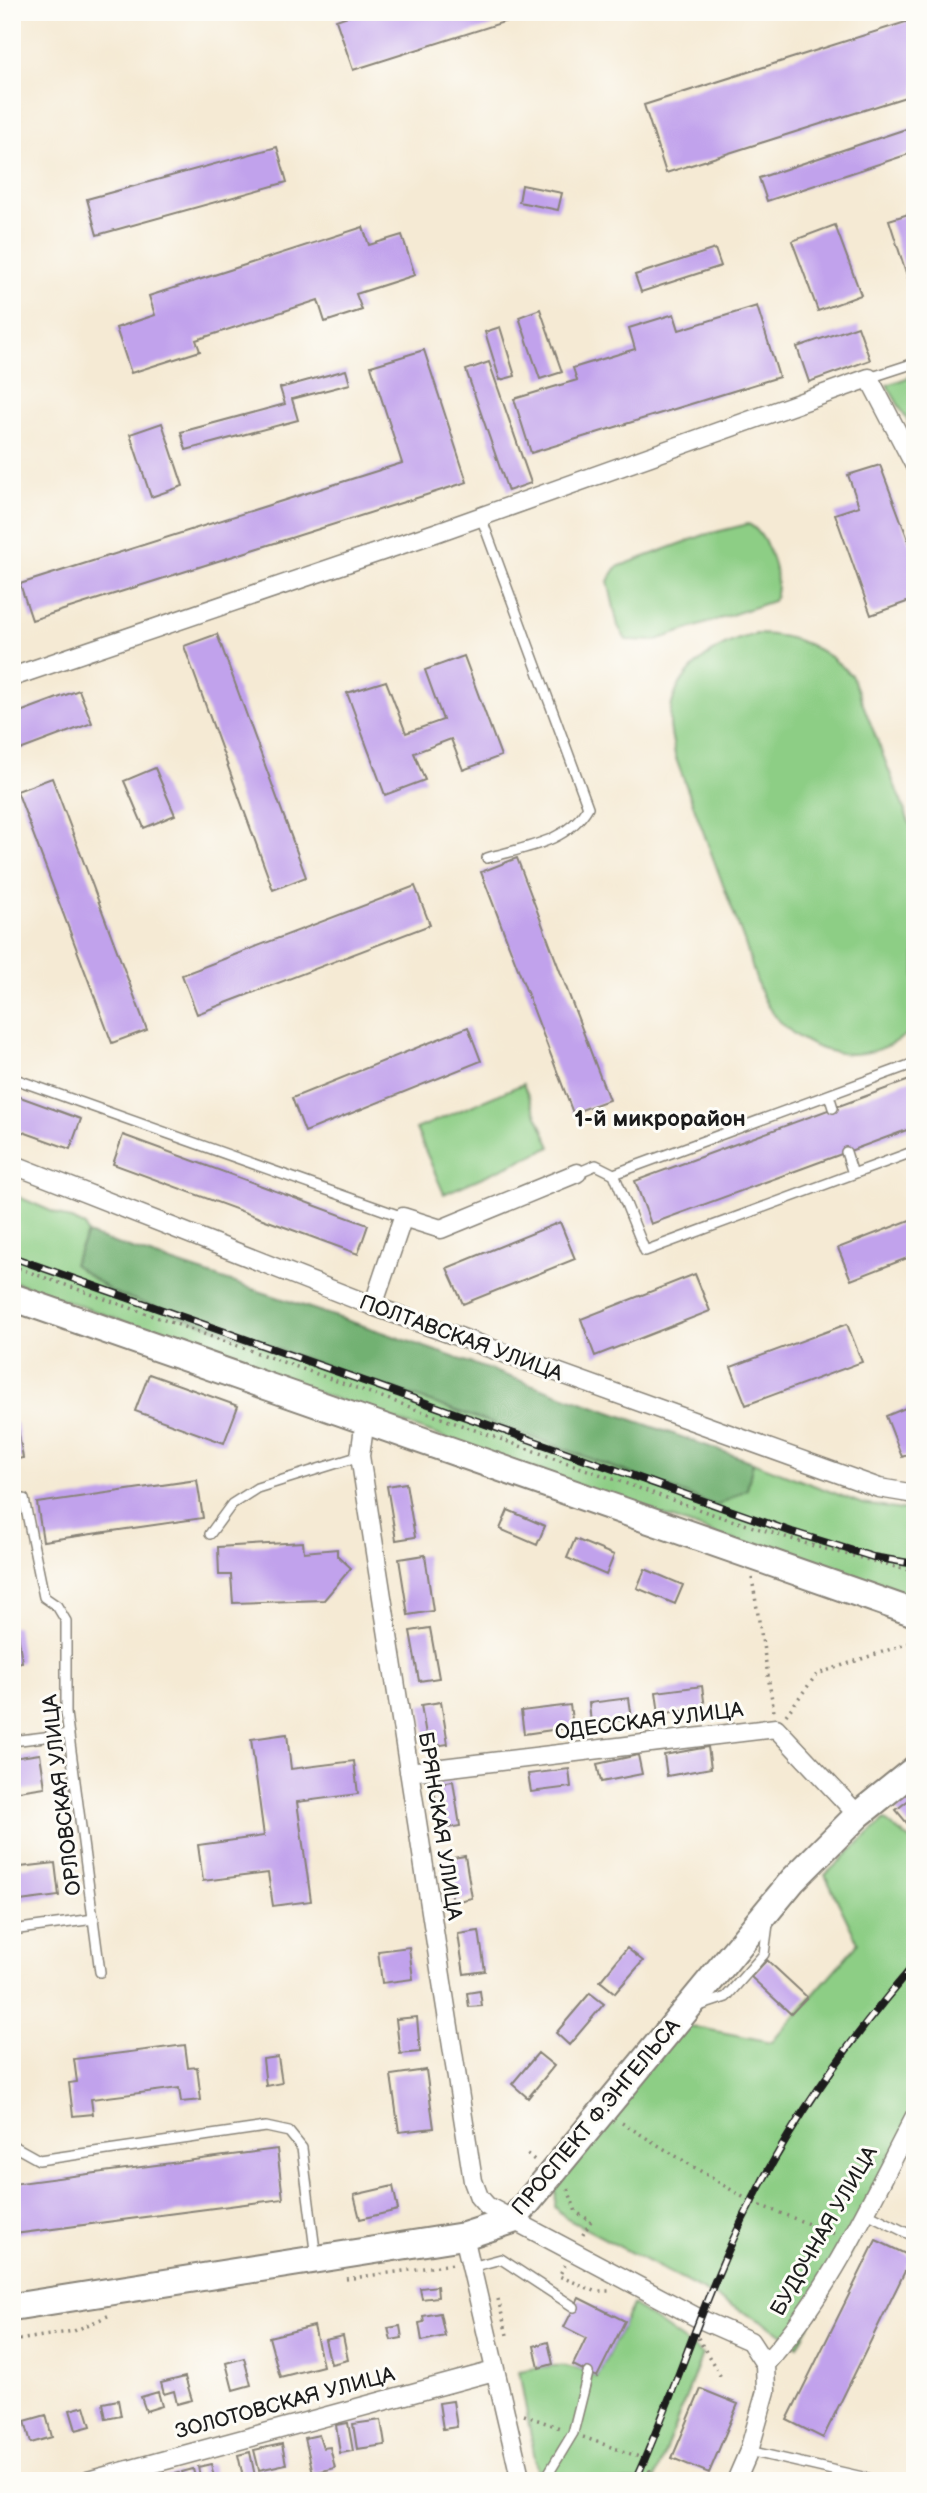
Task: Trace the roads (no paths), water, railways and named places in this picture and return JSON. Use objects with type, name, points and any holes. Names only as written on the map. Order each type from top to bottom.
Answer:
[{"type":"street","points":[[12,677],[481,517],[869,378],[915,466]]},
{"type":"street","name":"ПОЛТАВСКАЯ УЛИЦА","points":[[12,1164],[373,1306],[879,1488],[915,1494]]},
{"type":"street","points":[[373,1306],[403,1217],[441,1229],[577,1173]]},
{"type":"street","points":[[12,1297],[915,1613]]},
{"type":"street","name":"БРЯНСКАЯ УЛИЦА","points":[[365,1420],[360,1456],[473,2181],[479,2197],[487,2206],[572,2252],[699,2319],[750,2341],[765,2364]]},
{"type":"street","name":"ОДЕССКАЯ УЛИЦА","points":[[409,1772],[776,1728],[858,1815]]},
{"type":"street","name":"ПРОСПЕКТ Ф.ЭНГЕЛЬСА","points":[[12,2307],[464,2236],[513,2220],[770,1908],[858,1815],[915,1769]]},
{"type":"street","name":"БУДОЧНАЯ УЛИЦА","points":[[765,2364],[789,2337],[850,2240],[915,2116]]},
{"type":"street","points":[[464,2236],[522,2481]]},
{"type":"street","points":[[736,2481],[749,2451],[766,2391],[765,2364]]},
{"type":"street","name":"ЗОЛОТОВСКАЯ УЛИЦА","points":[[88,2481],[494,2371]]},
{"type":"lane","points":[[869,378],[915,363]]},
{"type":"lane","points":[[481,517],[588,807],[581,820],[564,835],[487,858]]},
{"type":"lane","points":[[614,1174],[915,1063]]},
{"type":"lane","points":[[12,1078],[403,1217]]},
{"type":"lane","points":[[829,1095],[833,1108]]},
{"type":"lane","points":[[577,1173],[596,1165],[614,1174],[645,1251],[915,1151]]},
{"type":"lane","points":[[846,1152],[853,1174]]},
{"type":"lane","points":[[210,1534],[232,1504],[257,1488],[360,1456]]},
{"type":"lane","name":"ОРЛОВСКАЯ УЛИЦА","points":[[24,1499],[44,1597],[57,1606],[66,1621],[69,1734],[100,1972]]},
{"type":"lane","points":[[12,1741],[69,1734]]},
{"type":"lane","points":[[12,1930],[94,1919]]},
{"type":"lane","points":[[12,2145],[39,2160],[266,2127],[289,2132],[302,2148],[316,2259]]},
{"type":"lane","points":[[865,2211],[915,2237]]},
{"type":"lane","points":[[471,2267],[501,2259],[574,2307]]},
{"type":"lane","points":[[544,2481],[549,2477],[573,2433],[588,2373]]},
{"type":"lane","points":[[749,2451],[880,2481]]},
{"type":"railway","points":[[12,1257],[792,1532],[873,1557],[915,1564]]},
{"type":"railway","points":[[635,2481],[735,2235],[769,2169],[826,2077],[915,1964]]},
{"type":"district","name":"1-й микрорайон","points":[[660,1119]]}]
